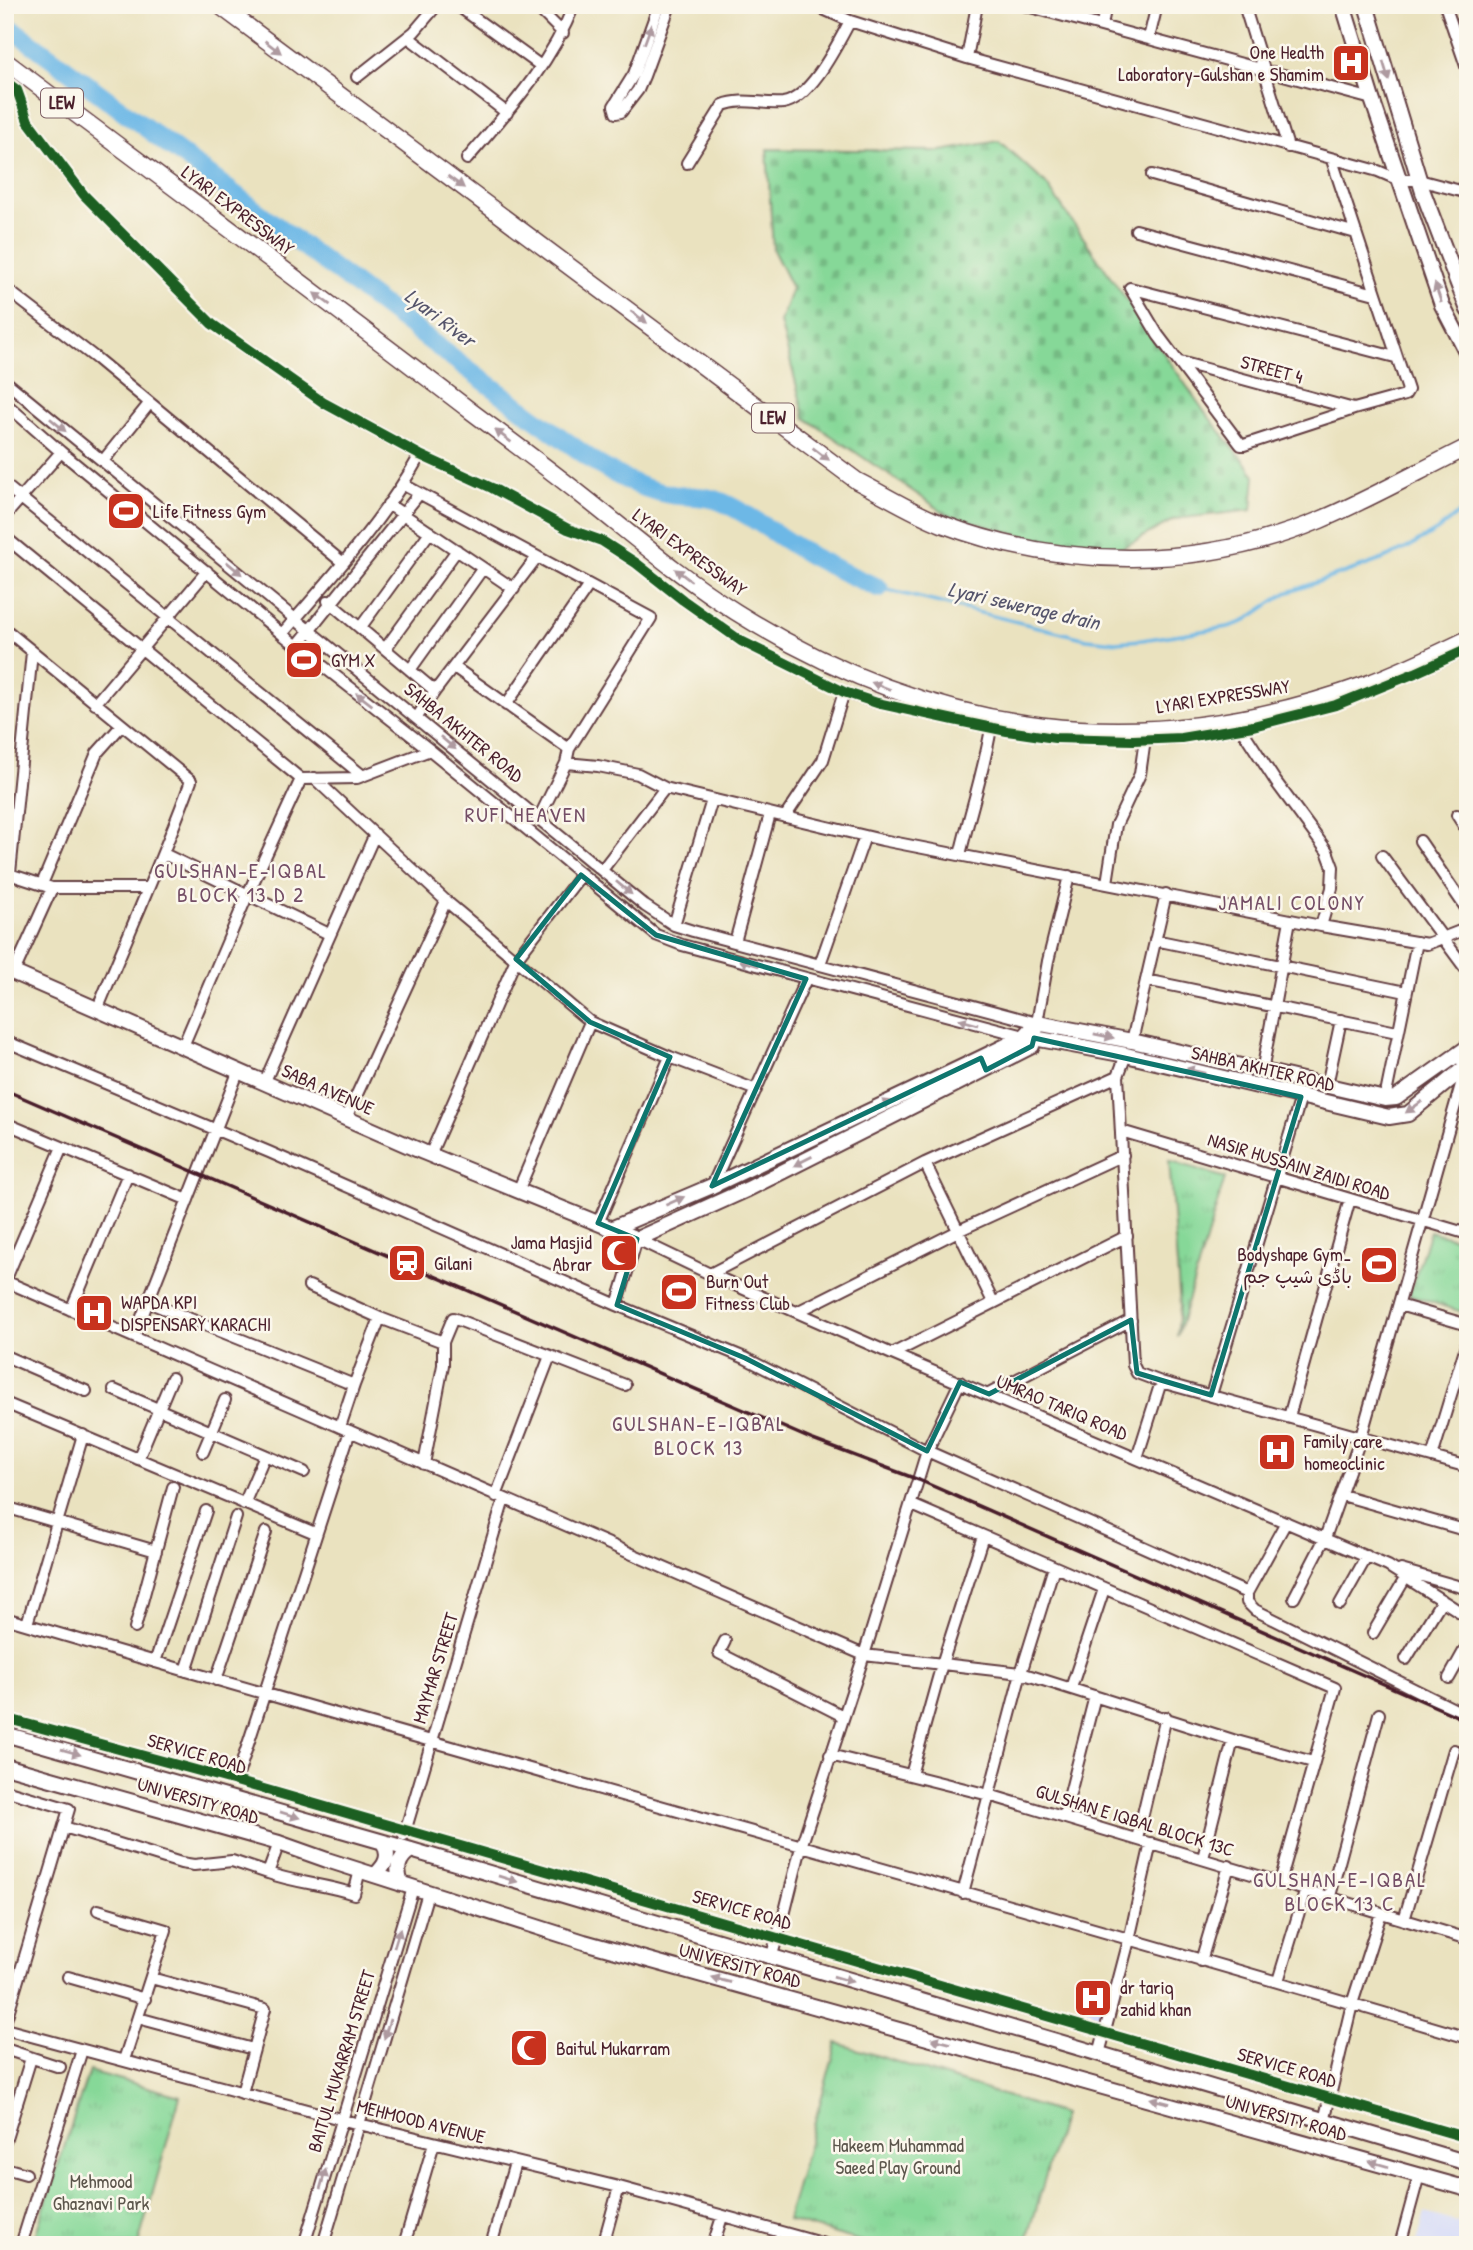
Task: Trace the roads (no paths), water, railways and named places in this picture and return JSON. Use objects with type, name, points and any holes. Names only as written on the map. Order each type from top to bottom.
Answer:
[{"type":"highway","name":"LEW","points":[[219,5],[857,481],[941,523],[1010,546],[1097,558],[1177,557],[1245,545],[1320,520],[1468,447]]},
{"type":"highway","name":"LYARI EXPRESSWAY","points":[[5,61],[456,399],[706,592],[788,642],[873,684],[932,704],[1024,724],[1107,730],[1181,728],[1277,711],[1318,700],[1403,670],[1468,639]]},
{"type":"main road","points":[[1343,5],[1372,99],[1443,305],[1468,355]]},
{"type":"main road","points":[[1366,5],[1419,180],[1468,310]]},
{"type":"main road","name":"SABA AVENUE","points":[[9,971],[430,1154],[637,1239]]},
{"type":"main road","points":[[637,1239],[748,1189],[983,1064],[1029,1037],[1037,1023]]},
{"type":"main road","name":"SAHBA AKHTER ROAD","points":[[1037,1023],[1132,1041],[1385,1099]]},
{"type":"main road","name":"SAHBA AKHTER ROAD","points":[[1029,1037],[1126,1055],[1389,1116],[1408,1114],[1465,1058]]},
{"type":"main road","points":[[1385,1099],[1396,1098],[1465,1058]]},
{"type":"main road","points":[[613,1228],[983,1064]]},
{"type":"main road","name":"UNIVERSITY ROAD","points":[[5,1734],[406,1848],[1468,2163]]},
{"type":"main road","name":"UNIVERSITY ROAD","points":[[5,1766],[278,1843],[584,1942],[1468,2189]]},
{"type":"main road","points":[[374,1875],[387,1859],[388,1851],[383,1842]]},
{"type":"main road","points":[[406,1848],[398,1863],[397,1873],[407,1886]]},
{"type":"street","points":[[357,77],[408,37],[438,5]]},
{"type":"street","points":[[450,5],[461,8],[541,66]]},
{"type":"street","points":[[534,5],[563,33]]},
{"type":"street","points":[[467,159],[522,95],[563,33],[574,5]]},
{"type":"street","points":[[659,5],[634,74],[614,106],[616,113],[621,112],[638,89],[670,5]]},
{"type":"street","points":[[814,5],[850,21],[967,58],[1399,180],[1419,180],[1468,193]]},
{"type":"street","points":[[967,58],[977,5]]},
{"type":"street","points":[[1023,5],[1372,99]]},
{"type":"street","points":[[1102,25],[1106,5]]},
{"type":"street","points":[[1149,38],[1157,5]]},
{"type":"street","points":[[1244,5],[1287,147]]},
{"type":"street","points":[[1445,5],[1467,67]]},
{"type":"street","points":[[687,163],[723,105],[732,101],[785,103],[797,97],[827,65],[850,21]]},
{"type":"street","points":[[408,37],[507,113]]},
{"type":"street","points":[[5,81],[17,90],[28,121],[84,195],[212,324],[324,403],[420,455],[492,488],[568,530],[602,541],[741,641],[844,692],[877,703],[991,728],[1055,738],[1145,739],[1205,735],[1336,705],[1468,649]]},
{"type":"street","points":[[1332,160],[1407,393],[1241,444],[1158,335],[1130,288],[1395,356]]},
{"type":"street","points":[[1152,176],[1356,233]]},
{"type":"street","points":[[1136,230],[1375,294]]},
{"type":"street","points":[[5,288],[65,333],[342,562]]},
{"type":"street","name":"STREET 4","points":[[1180,362],[1354,409]]},
{"type":"street","name":"SAHBA AKHTER ROAD","points":[[5,381],[660,917],[674,925],[1037,1023]]},
{"type":"street","name":"SAHBA AKHTER ROAD","points":[[5,403],[282,634],[430,750],[656,935],[682,946],[1029,1037]]},
{"type":"street","points":[[103,461],[149,404]]},
{"type":"street","points":[[5,516],[61,452]]},
{"type":"street","points":[[282,634],[404,485],[420,455]]},
{"type":"street","points":[[5,485],[363,776]]},
{"type":"street","points":[[404,485],[651,618],[569,749],[566,763],[539,818]]},
{"type":"street","points":[[297,646],[419,494]]},
{"type":"street","points":[[388,504],[514,589]]},
{"type":"street","points":[[360,628],[430,532]]},
{"type":"street","points":[[5,537],[301,779],[363,776],[430,750]]},
{"type":"street","points":[[385,649],[457,550]]},
{"type":"street","points":[[417,717],[537,557]]},
{"type":"street","points":[[411,670],[483,568]]},
{"type":"street","points":[[95,704],[207,571]]},
{"type":"street","points":[[506,705],[589,585]]},
{"type":"street","points":[[318,593],[435,691]]},
{"type":"street","points":[[5,629],[191,781],[164,855],[98,1008]]},
{"type":"street","points":[[32,652],[8,873],[47,886],[148,888]]},
{"type":"street","points":[[454,667],[569,749]]},
{"type":"street","points":[[785,817],[823,760],[844,692]]},
{"type":"street","points":[[9,971],[47,886],[97,753],[122,725]]},
{"type":"street","points":[[960,855],[971,807],[984,768],[991,728]]},
{"type":"street","points":[[1241,728],[1276,782],[1326,850],[1333,867],[1332,888],[1321,926]]},
{"type":"street","points":[[1107,883],[1116,825],[1140,774],[1145,739]]},
{"type":"street","points":[[566,763],[638,774],[665,788],[865,836],[1321,926],[1427,944],[1468,928]]},
{"type":"street","points":[[314,778],[446,901],[590,1022],[756,1090]]},
{"type":"street","points":[[183,1045],[301,779]]},
{"type":"street","points":[[602,870],[665,788]]},
{"type":"street","points":[[674,925],[712,800]]},
{"type":"street","points":[[735,942],[770,814]]},
{"type":"street","points":[[1457,815],[1468,832]]},
{"type":"street","points":[[265,1081],[375,834]]},
{"type":"street","points":[[820,964],[865,836]]},
{"type":"street","points":[[1420,841],[1468,911]]},
{"type":"street","points":[[164,855],[329,934]]},
{"type":"street","points":[[1382,856],[1468,972]]},
{"type":"street","points":[[430,1154],[516,959],[581,875]]},
{"type":"street","points":[[1037,1023],[1048,961],[1069,876]]},
{"type":"street","points":[[1132,1041],[1166,894]]},
{"type":"street","points":[[346,1118],[446,901]]},
{"type":"street","points":[[1262,1072],[1290,920]]},
{"type":"street","points":[[1155,940],[1406,992]]},
{"type":"street","points":[[1385,1099],[1417,942]]},
{"type":"street","points":[[712,1186],[806,979]]},
{"type":"street","points":[[1146,980],[1398,1032]]},
{"type":"street","points":[[1327,1085],[1341,1020]]},
{"type":"street","points":[[518,1191],[590,1022]]},
{"type":"street","points":[[5,1041],[745,1358],[926,1451],[1247,1594]]},
{"type":"street","points":[[1126,1055],[1118,1076],[1133,1365],[1137,1373],[1161,1382],[1468,1467]]},
{"type":"street","points":[[598,1223],[670,1057]]},
{"type":"street","points":[[1294,1598],[1325,1538],[1361,1437],[1424,1221],[1465,1058]]},
{"type":"street","points":[[134,1337],[239,1070]]},
{"type":"street","points":[[710,1274],[926,1163],[1118,1076]]},
{"type":"street","points":[[1211,1395],[1301,1097]]},
{"type":"street","points":[[5,1123],[188,1200]]},
{"type":"street","name":"NASIR HUSSAIN ZAIDI ROAD","points":[[1121,1131],[1468,1234]]},
{"type":"street","points":[[62,1147],[5,1281],[864,1655],[1021,1673],[1233,1740],[1313,1762]]},
{"type":"street","points":[[797,1312],[960,1230],[1123,1155]]},
{"type":"street","points":[[926,1163],[993,1302]]},
{"type":"street","points":[[71,1310],[128,1174]]},
{"type":"street","points":[[1289,1417],[1350,1199]]},
{"type":"street","points":[[892,1354],[1127,1236]]},
{"type":"street","points":[[617,1305],[637,1239]]},
{"type":"street","name":"UMRAO TARIQ ROAD","points":[[637,1239],[892,1354],[1367,1556],[1388,1566],[1468,1617]]},
{"type":"street","points":[[309,1286],[380,1318],[443,1342]]},
{"type":"street","points":[[148,1302],[354,1385]]},
{"type":"street","points":[[1399,1305],[1468,1325]]},
{"type":"street","points":[[236,1781],[315,1534],[345,1429],[354,1385],[380,1318]]},
{"type":"street","points":[[424,1464],[443,1365],[443,1342],[453,1318],[625,1385]]},
{"type":"street","points":[[989,1394],[1131,1320]]},
{"type":"street","points":[[1432,1457],[1468,1339]]},
{"type":"street","points":[[5,1356],[86,1391]]},
{"type":"street","name":"MAYMAR STREET","points":[[406,1848],[405,1831],[500,1498],[550,1356]]},
{"type":"street","points":[[138,1458],[172,1378]]},
{"type":"street","points":[[771,1958],[801,1847],[912,1506],[926,1451],[960,1382]]},
{"type":"street","points":[[1138,1458],[1161,1382]]},
{"type":"street","points":[[114,1390],[304,1472]]},
{"type":"street","points":[[203,1451],[225,1400]]},
{"type":"street","points":[[5,1403],[315,1534]]},
{"type":"street","points":[[27,1624],[83,1435]]},
{"type":"street","points":[[244,1504],[265,1455]]},
{"type":"street","points":[[135,1628],[173,1488]]},
{"type":"street","points":[[1342,1496],[1468,1531]]},
{"type":"street","points":[[912,1506],[1335,1688],[1280,1882]]},
{"type":"street","points":[[5,1507],[156,1551]]},
{"type":"street","points":[[155,1662],[206,1511]]},
{"type":"street","points":[[186,1671],[236,1517]]},
{"type":"street","points":[[1286,1522],[1247,1594],[1247,1602],[1255,1610],[1468,1716]]},
{"type":"street","points":[[216,1680],[266,1532]]},
{"type":"street","points":[[911,1775],[942,1664],[983,1536]]},
{"type":"street","points":[[1340,1604],[1367,1556]]},
{"type":"street","points":[[1388,1566],[1468,1589]]},
{"type":"street","points":[[963,1893],[1021,1673],[1054,1567]]},
{"type":"street","points":[[1373,1633],[1406,1577]]},
{"type":"street","points":[[1070,1688],[1104,1589]]},
{"type":"street","points":[[1406,1659],[1442,1600]]},
{"type":"street","points":[[5,1618],[263,1694],[1278,1981],[1468,2038]]},
{"type":"street","points":[[725,1641],[719,1653],[843,1716]]},
{"type":"street","points":[[1449,1678],[1468,1644]]},
{"type":"street","points":[[1064,1817],[1095,1696]]},
{"type":"street","points":[[1331,1896],[1379,1714]]},
{"type":"street","points":[[1137,1839],[1166,1717]]},
{"type":"street","name":"SERVICE ROAD","points":[[5,1718],[236,1781],[1468,2138]]},
{"type":"street","points":[[1203,1858],[1233,1740]]},
{"type":"street","points":[[1404,1920],[1454,1750]]},
{"type":"street","name":"GULSHAN E IQBAL BLOCK 13C","points":[[830,1755],[989,1795],[1468,1939]]},
{"type":"street","points":[[38,1800],[46,1777]]},
{"type":"street","points":[[5,1790],[69,1809],[5,2023]]},
{"type":"street","points":[[265,1807],[268,1791]]},
{"type":"street","points":[[64,1827],[181,1863],[194,1865],[232,1861],[290,1881],[330,1886],[354,1894],[360,1870]]},
{"type":"street","points":[[268,1873],[278,1843]]},
{"type":"street","points":[[1099,2054],[1151,1843]]},
{"type":"street","points":[[1201,1961],[1228,1866]]},
{"type":"street","name":"BAITUL MUKARRAM STREET","points":[[304,2245],[407,1886]]},
{"type":"street","points":[[1278,1981],[1306,1889]]},
{"type":"street","name":"BAITUL MUKARRAM STREET","points":[[323,2245],[428,1893]]},
{"type":"street","points":[[98,1910],[166,1930],[124,2060]]},
{"type":"street","points":[[1324,2120],[1352,2004],[1381,1913]]},
{"type":"street","points":[[68,1977],[145,1999]]},
{"type":"street","points":[[151,1978],[265,2009],[242,2093]]},
{"type":"street","points":[[138,2018],[253,2049]]},
{"type":"street","name":"MEHMOOD AVENUE","points":[[5,2029],[341,2120],[619,2187],[825,2244]]},
{"type":"street","points":[[5,2049],[60,2067]]},
{"type":"street","points":[[21,2245],[82,2050]]},
{"type":"street","points":[[5,2142],[31,2058]]},
{"type":"street","points":[[404,2245],[434,2143]]},
{"type":"street","points":[[491,2245],[515,2163]]},
{"type":"street","points":[[5,2168],[26,2174]]},
{"type":"street","points":[[1400,2245],[1419,2175]]},
{"type":"street","points":[[603,2245],[619,2187]]},
{"type":"street","points":[[713,2245],[722,2217]]},
{"type":"waterway","name":"Lyari River","points":[[5,24],[599,465],[654,491],[722,502],[810,555],[879,588]]},
{"type":"waterway","name":"Lyari sewerage drain","points":[[879,588],[1087,639],[1115,642],[1142,640],[1228,627],[1243,622],[1286,593],[1384,559],[1409,547],[1438,530],[1468,506]]},
{"type":"railway","points":[[5,1090],[813,1440],[919,1480],[1468,1721]]},
{"type":"place","name":"One Health Laboratory-Gulshan e Shamim","points":[[1351,63]]},
{"type":"place","name":"Life Fitness Gym","points":[[126,511]]},
{"type":"place","name":"GYM X","points":[[304,660]]},
{"type":"place","name":"Jama Masjid Abrar","points":[[619,1253]]},
{"type":"place","name":"Gilani","points":[[407,1263]]},
{"type":"place","name":"Bodyshape Gym۔ باڈی شیپ جم","points":[[1379,1265]]},
{"type":"place","name":"Burn Out Fitness Club","points":[[679,1292]]},
{"type":"place","name":"WAPDA KPI DISPENSARY KARACHI","points":[[94,1313]]},
{"type":"place","name":"Family care homeoclinic","points":[[1277,1452]]},
{"type":"place","name":"dr tariq zahid khan","points":[[1093,1998]]},
{"type":"place","name":"Baitul Mukarram","points":[[529,2048]]},
{"type":"district","name":"RUFI HEAVEN","points":[[526,815]]},
{"type":"district","name":"GULSHAN-E-IQBAL BLOCK 13 D 2","points":[[241,883]]},
{"type":"district","name":"JAMALI COLONY","points":[[1292,903]]},
{"type":"district","name":"GULSHAN-E-IQBAL BLOCK 13","points":[[699,1436]]},
{"type":"district","name":"GULSHAN-E-IQBAL BLOCK 13 C","points":[[1340,1892]]},
{"type":"park label","name":"Hakeem Muhammad Saeed Play Ground","points":[[898,2156]]},
{"type":"park label","name":"Mehmood Ghaznavi Park","points":[[101,2192]]}]
